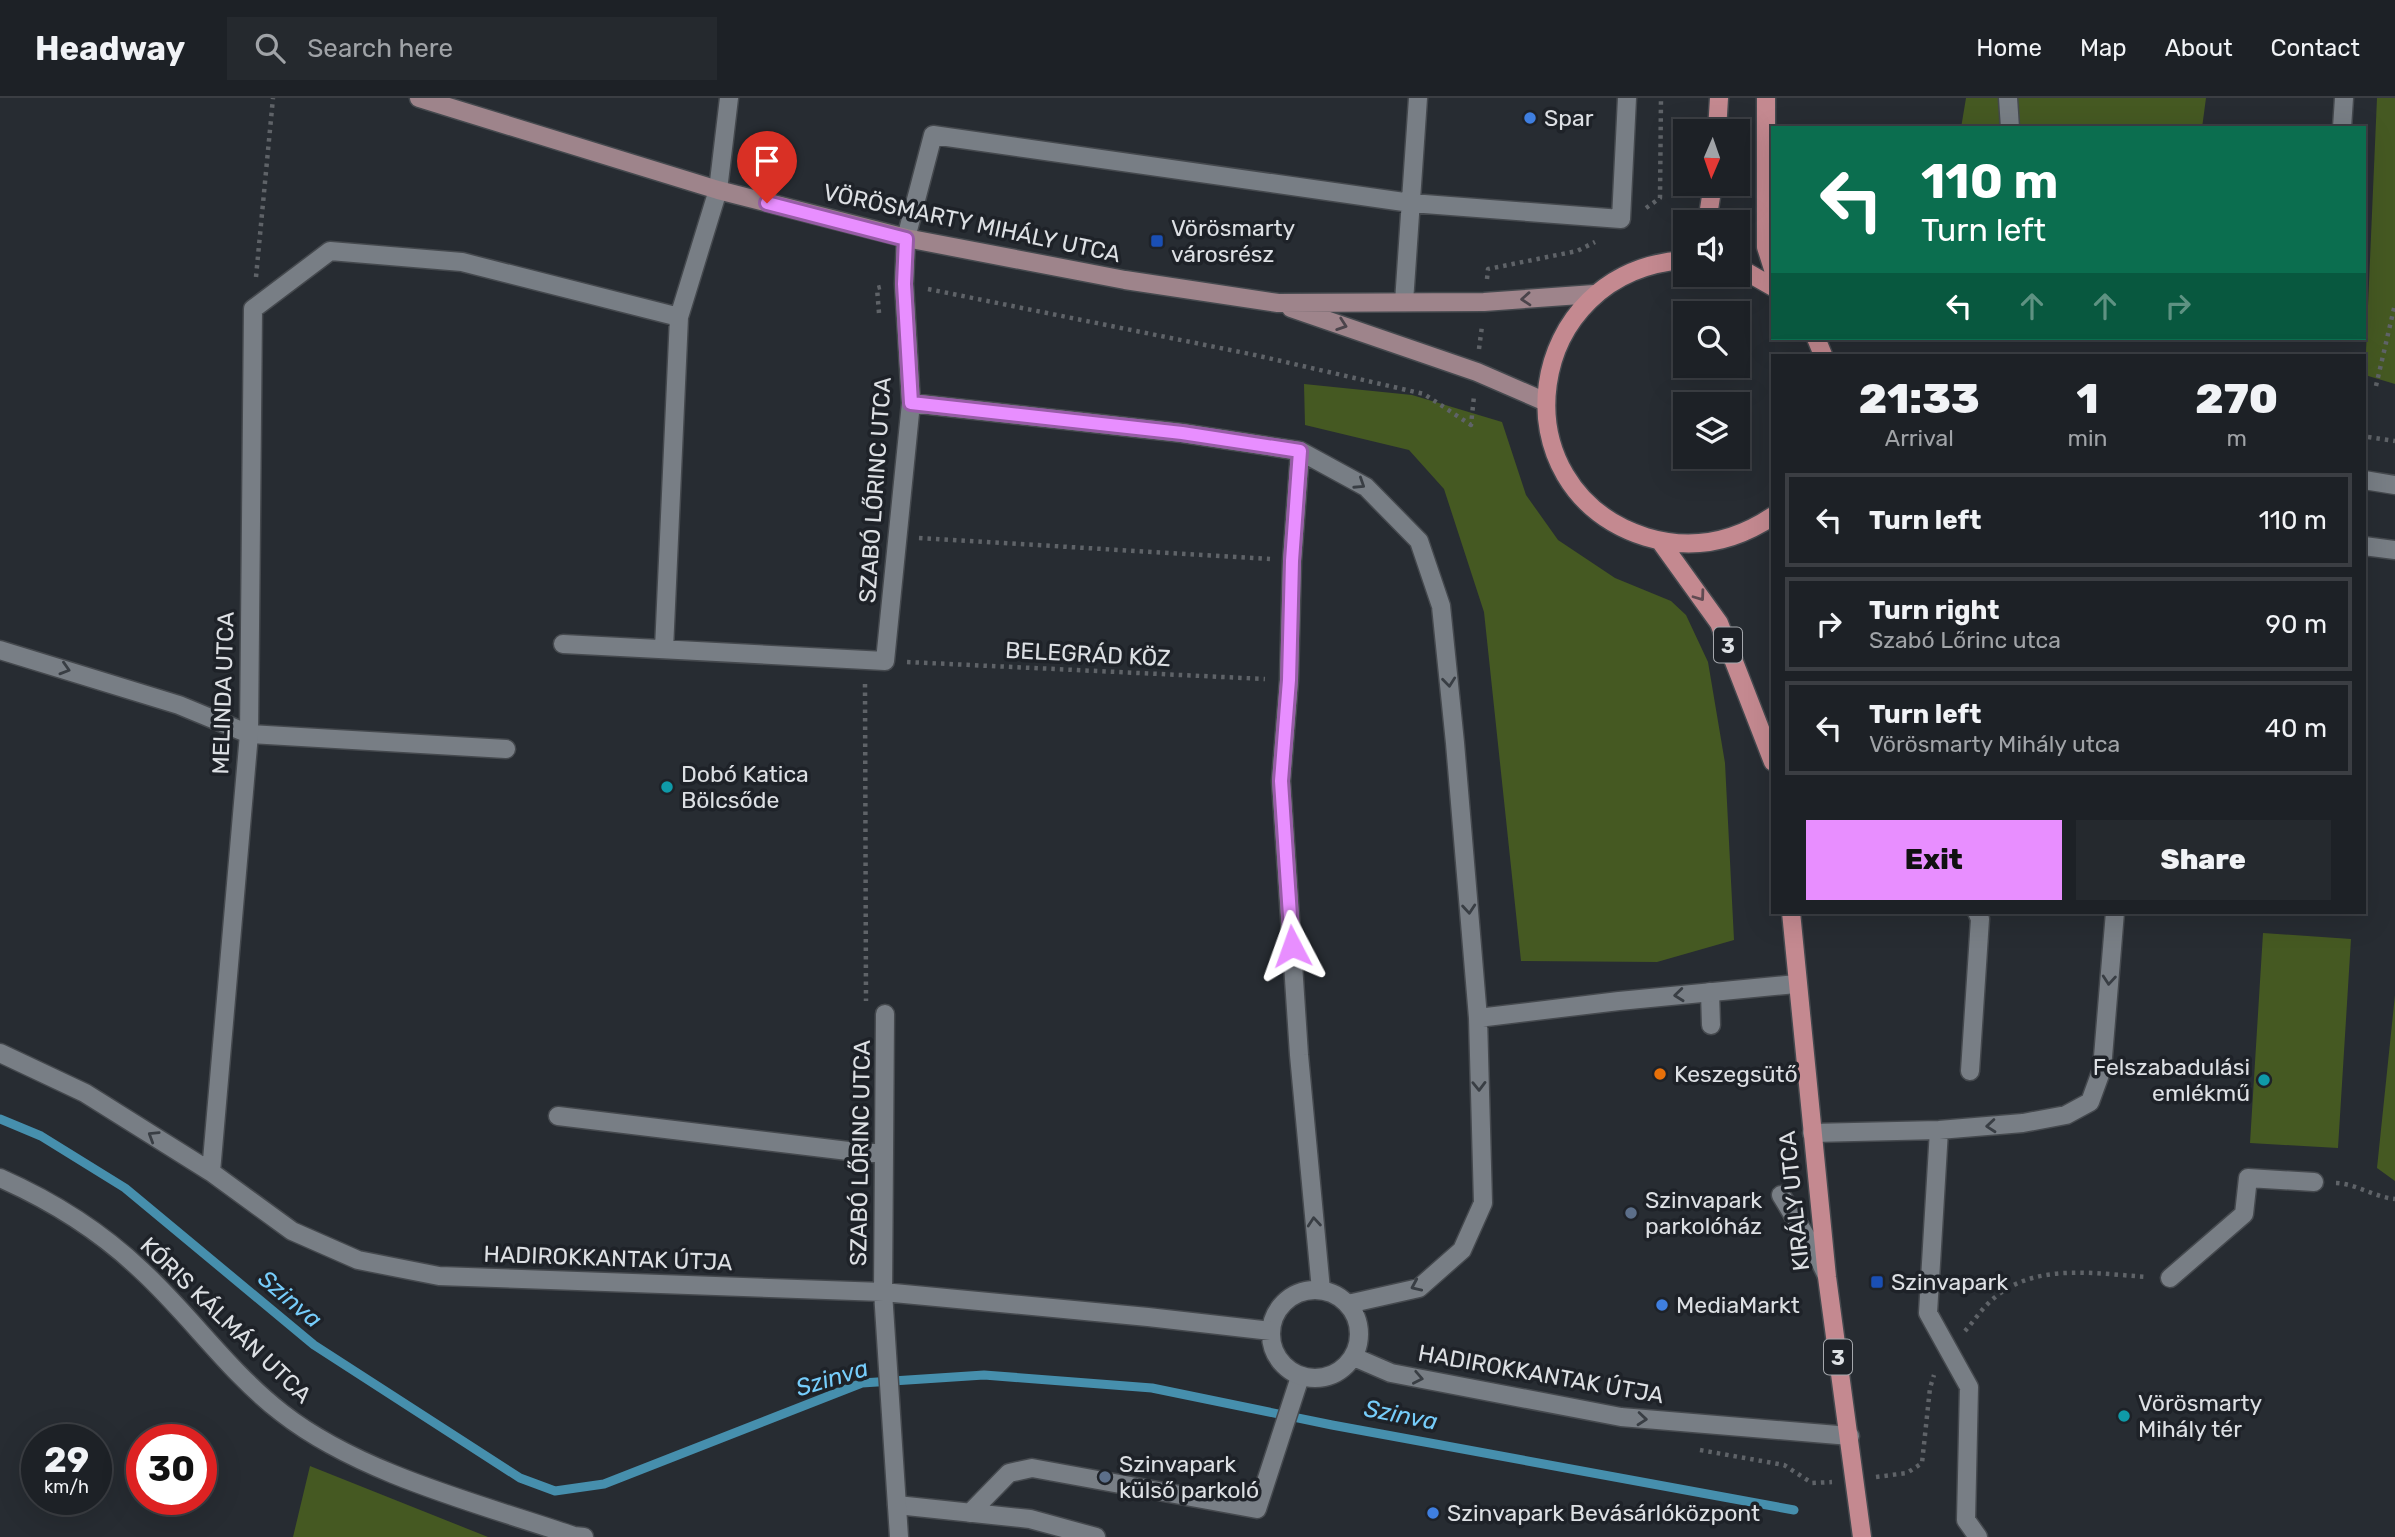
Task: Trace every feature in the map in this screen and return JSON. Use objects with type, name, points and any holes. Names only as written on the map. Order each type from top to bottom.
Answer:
[{"type":"main road","name":"VÖRÖSMARTY MIHÁLY UTCA","points":[[419,98],[718,190],[906,239],[1125,280],[1278,303],[1484,302],[1594,294]]},
{"type":"main road","points":[[1718,119],[1719,98]]},
{"type":"main road","points":[[1766,98],[1766,247],[1771,263]]},
{"type":"main road","points":[[1673,261],[1662,261],[1626,273],[1594,294],[1574,316],[1559,342],[1549,371],[1546,402],[1550,433],[1560,464],[1578,492],[1601,514],[1629,531],[1660,541],[1708,543],[1731,538],[1753,529],[1771,517]]},
{"type":"main road","points":[[1750,274],[1771,286]]},
{"type":"main road","name":"VÖRÖSMARTY MIHÁLY UTCA","points":[[1278,303],[1477,372],[1546,402]]},
{"type":"main road","name":"3","points":[[1660,541],[1719,623],[1771,757]]},
{"type":"main road","name":"KIRÁLY UTCA","points":[[1791,914],[1827,1277],[1862,1537]]},
{"type":"street","points":[[664,649],[679,317],[718,190],[729,98]]},
{"type":"street","points":[[1404,302],[1418,98]]},
{"type":"street","points":[[1411,203],[1621,219],[1628,98]]},
{"type":"street","points":[[2008,98],[2010,126]]},
{"type":"street","points":[[2342,126],[2344,98]]},
{"type":"street","name":"SZABÓ LŐRINC UTCA","points":[[885,661],[911,403],[904,284],[906,239],[933,135],[1411,203]]},
{"type":"street","points":[[253,309],[330,251],[463,262],[679,317]]},
{"type":"street","name":"MELINDA UTCA","points":[[211,1172],[249,734],[253,309]]},
{"type":"street","points":[[911,403],[1182,433],[1300,451],[1366,487],[1419,541],[1441,606],[1455,743],[1478,1018],[1483,1203],[1462,1250],[1419,1288],[1348,1304]]},
{"type":"street","points":[[1300,451],[1292,561],[1289,680],[1281,781],[1298,1055],[1321,1290]]},
{"type":"street","points":[[2366,480],[2395,485]]},
{"type":"street","points":[[2366,546],[2395,550]]},
{"type":"street","points":[[563,644],[885,661]]},
{"type":"street","points":[[0,650],[179,705],[249,734],[506,749]]},
{"type":"street","points":[[1970,1071],[1980,919],[1978,914]]},
{"type":"street","points":[[1812,1133],[1939,1130],[2023,1123],[2066,1115],[2090,1102],[2102,1069],[2115,914]]},
{"type":"street","points":[[1478,1018],[1796,984]]},
{"type":"street","points":[[1710,992],[1711,1025]]},
{"type":"street","name":"SZABÓ LŐRINC UTCA","points":[[885,1014],[883,1292],[899,1537]]},
{"type":"street","name":"HADIROKKANTAK ÚTJA","points":[[0,1053],[85,1093],[211,1172],[292,1231],[358,1260],[439,1276],[883,1292],[1271,1331]]},
{"type":"street","points":[[558,1116],[865,1153],[884,1153]]},
{"type":"street","points":[[1939,1130],[1928,1312],[1969,1387],[1966,1520],[1978,1537]]},
{"type":"street","name":"KÓRIS KÁLMÁN UTCA","points":[[0,1178],[61,1208],[98,1233],[142,1270],[252,1386],[281,1413],[317,1437],[403,1478],[574,1536],[584,1537]]},
{"type":"street","points":[[2169,1278],[2244,1214],[2248,1178],[2314,1182]]},
{"type":"street","points":[[1781,1195],[1827,1277]]},
{"type":"street","points":[[1321,1290],[1335,1294],[1348,1304],[1356,1317],[1359,1331],[1354,1357],[1348,1365],[1322,1378],[1300,1377],[1275,1354],[1271,1331],[1275,1314],[1285,1301],[1302,1292],[1321,1290]]},
{"type":"street","name":"HADIROKKANTAK ÚTJA","points":[[1354,1357],[1391,1373],[1621,1417],[1850,1436]]},
{"type":"street","points":[[970,1513],[1009,1473],[1032,1468],[1257,1509],[1300,1377]]},
{"type":"street","points":[[897,1505],[1030,1519],[1096,1537]]},
{"type":"path","points":[[253,309],[273,98]]},
{"type":"path","points":[[877,288],[879,316]]},
{"type":"path","points":[[2376,386],[2395,304]]},
{"type":"path","points":[[2368,438],[2395,442]]},
{"type":"path","points":[[898,537],[1292,561]]},
{"type":"path","points":[[864,660],[866,1007]]},
{"type":"path","name":"BELEGRÁD KÖZ","points":[[885,661],[1289,680]]},
{"type":"path","points":[[2314,1182],[2345,1184],[2381,1197],[2395,1199]]},
{"type":"path","points":[[1691,1448],[1784,1465],[1812,1483],[1907,1473],[1922,1463],[1930,1388],[1936,1368],[1949,1349],[1994,1298],[2029,1277],[2073,1273],[2169,1278]]},
{"type":"green space","points":[[1966,98],[2206,98],[2202,126],[1961,126]]},
{"type":"green space","points":[[2377,98],[2395,98],[2395,384],[2366,375]]},
{"type":"green space","points":[[1304,384],[1412,395],[1502,422],[1526,495],[1558,540],[1615,578],[1671,601],[1686,615],[1708,662],[1725,763],[1734,940],[1657,962],[1521,961],[1484,612],[1444,489],[1409,450],[1305,425]]},
{"type":"green space","points":[[2263,933],[2351,939],[2338,1148],[2250,1143]]},
{"type":"green space","points":[[2395,995],[2395,1181],[2377,1168]]},
{"type":"green space","points":[[310,1466],[488,1537],[293,1537]]},
{"type":"waterway","name":"Szinva","points":[[0,1119],[41,1136],[125,1188],[314,1345],[520,1478],[555,1491],[604,1484],[862,1383],[984,1375],[1152,1388],[1332,1425],[1794,1510]]},
{"type":"place","name":"Spar","points":[[1530,118]]},
{"type":"place","name":"Vörösmarty városrész","points":[[1157,241]]},
{"type":"place","name":"Dobó Katica Bölcsőde","points":[[667,787]]},
{"type":"place","name":"Keszegsütő","points":[[1660,1074]]},
{"type":"place","name":"Felszabadulási emlékmű","points":[[2264,1080]]},
{"type":"place","name":"Szinvapark parkolóház","points":[[1631,1213]]},
{"type":"place","name":"Szinvapark","points":[[1877,1282]]},
{"type":"place","name":"MediaMarkt","points":[[1662,1305]]},
{"type":"place","name":"Vörösmarty Mihály tér","points":[[2124,1416]]},
{"type":"place","name":"Szinvapark külső parkoló","points":[[1105,1477]]},
{"type":"place","name":"Szinvapark Bevásárlóközpont","points":[[1433,1513]]},
{"type":"route","points":[[767,203],[906,239],[904,284],[911,403],[1182,433],[1300,451],[1292,561],[1289,680],[1281,781],[1292,946]]}]
